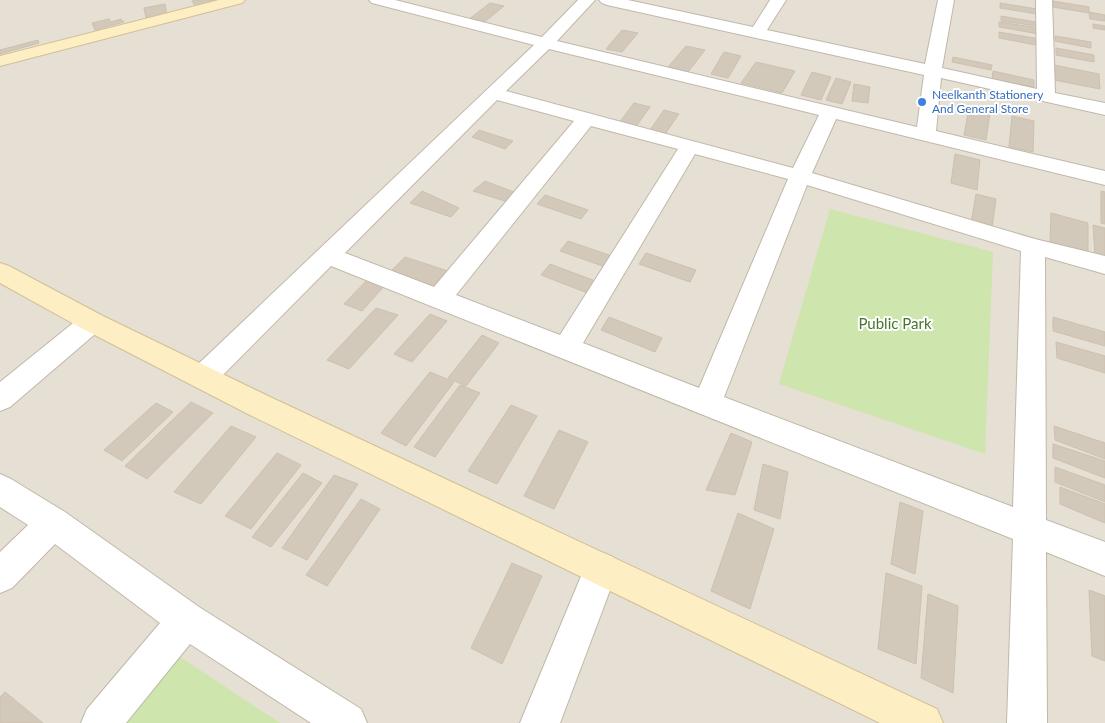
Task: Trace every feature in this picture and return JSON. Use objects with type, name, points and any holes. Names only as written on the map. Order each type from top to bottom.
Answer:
[{"type":"street","points":[[0,61],[237,0]]},
{"type":"street","points":[[377,0],[546,43],[1105,178]]},
{"type":"street","points":[[203,377],[493,92],[546,43],[587,0]]},
{"type":"street","points":[[607,0],[673,7],[757,33],[1105,109]]},
{"type":"street","points":[[757,33],[778,0]]},
{"type":"street","points":[[926,135],[933,71],[946,0]]},
{"type":"street","points":[[1044,0],[1046,96]]},
{"type":"street","points":[[493,92],[800,176],[1033,246],[1105,265]]},
{"type":"street","points":[[707,404],[800,176],[830,112]]},
{"type":"street","points":[[438,299],[588,118]]},
{"type":"street","points":[[565,348],[690,146]]},
{"type":"street","points":[[1027,723],[1033,246]]},
{"type":"street","points":[[327,255],[1105,559]]},
{"type":"street","points":[[0,272],[92,322],[203,377],[923,723]]},
{"type":"street","points":[[0,400],[92,322]]},
{"type":"street","points":[[0,489],[53,523],[186,620],[347,723]]},
{"type":"street","points":[[0,576],[53,523]]},
{"type":"street","points":[[540,723],[601,569]]},
{"type":"street","points":[[101,723],[186,620]]},
{"type":"shaded area","points":[[0,0],[1105,0],[1105,723],[0,723]]},
{"type":"green space","name":"Public Park","points":[[830,209],[993,252],[985,454],[779,384]]},
{"type":"green space","points":[[177,655],[280,723],[123,723]]},
{"type":"building","points":[[228,0],[196,7],[192,1]]},
{"type":"building","points":[[1053,1],[1089,7],[1089,13],[1053,7]]},
{"type":"building","points":[[490,3],[504,6],[482,24],[468,20]]},
{"type":"building","points":[[1000,3],[1037,9],[1037,14],[1000,8]]},
{"type":"building","points":[[165,4],[167,15],[146,18],[144,8]]},
{"type":"building","points":[[1089,12],[1105,15],[1105,21],[1090,19]]},
{"type":"building","points":[[1001,16],[1036,22],[1037,26],[1001,21]]},
{"type":"building","points":[[109,19],[111,22],[121,19],[124,22],[95,30],[92,23]]},
{"type":"building","points":[[999,22],[1039,28],[1039,34],[999,27]]},
{"type":"building","points":[[1093,24],[1105,26],[1105,30],[1093,28]]},
{"type":"building","points":[[622,30],[638,33],[622,52],[606,49]]},
{"type":"building","points":[[999,32],[1040,39],[1041,46],[999,38]]},
{"type":"building","points":[[1055,36],[1091,42],[1091,48],[1055,41]]},
{"type":"building","points":[[38,40],[39,43],[0,54],[0,50]]},
{"type":"building","points":[[686,46],[705,50],[688,72],[668,67]]},
{"type":"building","points":[[1056,48],[1094,55],[1094,62],[1056,55]]},
{"type":"building","points":[[724,52],[741,56],[728,78],[711,74]]},
{"type":"building","points":[[953,57],[992,65],[991,70],[952,62]]},
{"type":"building","points":[[756,62],[795,71],[782,93],[741,83]]},
{"type":"building","points":[[1054,65],[1099,74],[1100,89],[1054,80]]},
{"type":"building","points":[[993,71],[1034,80],[1034,87],[992,79]]},
{"type":"building","points":[[812,72],[831,77],[821,100],[801,95]]},
{"type":"building","points":[[836,78],[851,82],[842,104],[826,100]]},
{"type":"building","points":[[854,84],[870,87],[868,103],[852,101]]},
{"type":"building","points":[[634,103],[650,107],[635,128],[619,123]]},
{"type":"building","points":[[969,108],[990,113],[986,140],[964,135]]},
{"type":"building","points":[[664,110],[679,114],[663,137],[648,133]]},
{"type":"building","points":[[1012,116],[1034,121],[1033,152],[1009,147]]},
{"type":"building","points":[[479,130],[513,141],[505,149],[472,137]]},
{"type":"building","points":[[955,154],[980,160],[977,190],[951,183]]},
{"type":"building","points":[[485,181],[519,194],[511,203],[473,191]]},
{"type":"building","points":[[422,191],[459,208],[451,217],[410,203]]},
{"type":"building","points":[[1101,191],[1105,192],[1105,224],[1101,223]]},
{"type":"building","points":[[976,194],[996,199],[992,228],[971,223]]},
{"type":"building","points":[[545,195],[588,210],[581,219],[537,204]]},
{"type":"building","points":[[1051,213],[1088,223],[1088,253],[1050,242]]},
{"type":"building","points":[[1093,225],[1105,228],[1105,258],[1095,255]]},
{"type":"building","points":[[568,241],[615,257],[608,268],[560,251]]},
{"type":"building","points":[[646,253],[696,270],[690,282],[639,264]]},
{"type":"building","points":[[405,257],[451,272],[434,293],[389,273]]},
{"type":"building","points":[[550,264],[598,282],[590,294],[541,275]]},
{"type":"building","points":[[370,277],[386,284],[362,311],[344,304]]},
{"type":"building","points":[[376,308],[398,315],[349,369],[327,360]]},
{"type":"building","points":[[430,314],[447,321],[412,362],[394,354]]},
{"type":"building","points":[[609,317],[662,338],[655,352],[601,330]]},
{"type":"building","points":[[1053,317],[1105,332],[1105,346],[1053,331]]},
{"type":"building","points":[[482,335],[499,343],[466,386],[448,378]]},
{"type":"building","points":[[1056,342],[1105,356],[1105,373],[1057,358]]},
{"type":"building","points":[[430,372],[454,382],[406,446],[381,433]]},
{"type":"building","points":[[460,385],[480,393],[435,457],[414,447]]},
{"type":"building","points":[[191,402],[213,413],[147,479],[125,466]]},
{"type":"building","points":[[156,403],[173,412],[122,461],[104,450]]},
{"type":"building","points":[[511,405],[537,416],[497,484],[468,471]]},
{"type":"building","points":[[231,426],[256,437],[201,504],[174,492]]},
{"type":"building","points":[[1054,426],[1105,443],[1105,459],[1055,440]]},
{"type":"building","points":[[559,430],[588,442],[554,509],[524,496]]},
{"type":"building","points":[[731,433],[752,442],[735,495],[706,490]]},
{"type":"building","points":[[1053,444],[1105,461],[1105,478],[1053,458]]},
{"type":"building","points":[[277,453],[301,465],[251,529],[225,516]]},
{"type":"building","points":[[763,464],[788,472],[780,519],[754,510]]},
{"type":"building","points":[[1055,467],[1105,485],[1105,502],[1055,482]]},
{"type":"building","points":[[303,473],[322,483],[271,547],[252,537]]},
{"type":"building","points":[[334,475],[358,484],[307,560],[282,548]]},
{"type":"building","points":[[1060,487],[1105,504],[1105,523],[1060,504]]},
{"type":"building","points":[[361,499],[380,509],[327,586],[306,575]]},
{"type":"building","points":[[900,502],[923,511],[915,574],[891,564]]},
{"type":"building","points":[[738,513],[774,529],[750,609],[711,591]]},
{"type":"building","points":[[512,563],[542,576],[502,664],[471,648]]},
{"type":"building","points":[[886,573],[922,586],[916,664],[878,649]]},
{"type":"building","points":[[1089,590],[1105,596],[1105,661],[1092,656]]},
{"type":"building","points":[[928,594],[958,606],[953,693],[921,678]]},
{"type":"building","points":[[5,692],[43,723],[0,723],[0,697]]},
{"type":"place","name":"Neelkanth Stationery And General Store","points":[[922,102]]}]
